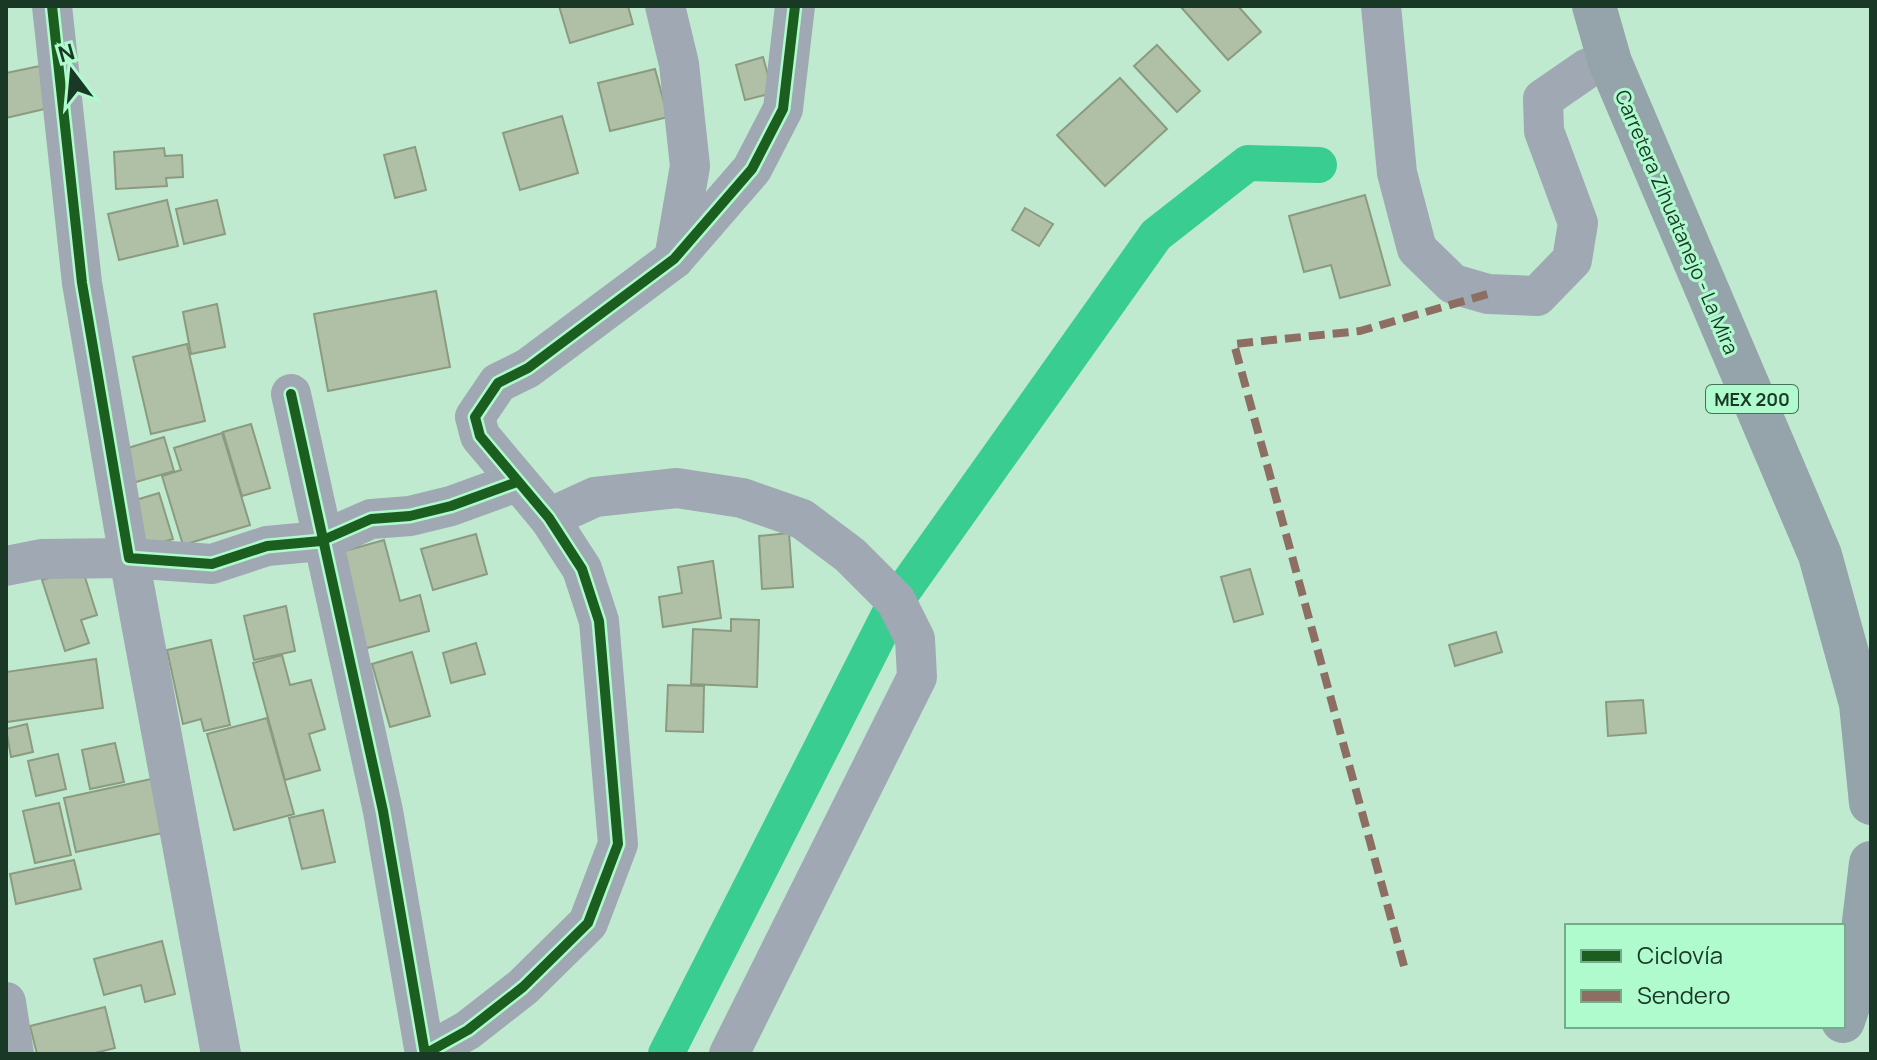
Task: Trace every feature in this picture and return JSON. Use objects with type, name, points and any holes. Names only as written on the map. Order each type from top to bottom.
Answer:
[{"type":"highway","name":"Carretera Zihuatanejo - La Mira","points":[[1594,6],[1610,62],[1820,555],[1861,704],[1871,803]]},
{"type":"highway","points":[[1845,1015],[1857,980],[1871,863]]},
{"type":"highway","points":[[1832,1054],[1841,1028]]},
{"type":"street","points":[[52,6],[82,283],[129,558],[221,1054]]},
{"type":"street","points":[[665,6],[679,64],[690,166],[674,259]]},
{"type":"street","points":[[291,394],[383,811],[425,1054],[468,1030],[523,987],[588,923],[618,844],[599,621],[582,569],[549,518],[480,436],[475,417],[484,399],[498,383],[528,368],[674,259],[752,169],[783,109],[795,6]]},
{"type":"street","points":[[1381,6],[1397,173],[1417,249],[1453,284],[1488,294],[1537,296],[1572,260],[1578,223],[1544,131],[1543,99],[1588,68],[1610,62]]},
{"type":"street","points":[[6,566],[41,559],[129,558],[212,564],[267,546],[321,541],[371,519],[410,516],[451,506],[517,482]]},
{"type":"street","points":[[549,518],[595,497],[664,489],[677,488],[742,498],[802,519],[850,555],[896,601],[915,639],[917,677],[729,1054]]},
{"type":"street","points":[[6,1002],[14,1054]]},
{"type":"building","points":[[559,6],[628,6],[633,24],[570,43]]},
{"type":"building","points":[[1180,6],[1238,6],[1261,32],[1228,60]]},
{"type":"building","points":[[1157,45],[1200,91],[1177,112],[1134,66]]},
{"type":"building","points":[[763,57],[773,93],[745,100],[736,65]]},
{"type":"building","points":[[40,66],[49,108],[6,118],[6,73]]},
{"type":"building","points":[[655,69],[668,117],[610,131],[598,83]]},
{"type":"building","points":[[1120,78],[1167,129],[1105,186],[1057,135]]},
{"type":"building","points":[[562,116],[578,173],[520,190],[503,133]]},
{"type":"building","points":[[415,147],[426,190],[395,198],[384,155]]},
{"type":"building","points":[[164,148],[165,156],[182,155],[183,177],[166,178],[167,186],[116,189],[114,152]]},
{"type":"building","points":[[1365,195],[1390,285],[1340,298],[1331,265],[1304,272],[1289,216]]},
{"type":"building","points":[[167,200],[178,246],[119,260],[108,214]]},
{"type":"building","points":[[217,200],[225,234],[184,244],[176,209]]},
{"type":"building","points":[[1025,208],[1053,224],[1039,246],[1012,230]]},
{"type":"building","points":[[436,291],[450,367],[328,391],[314,314]]},
{"type":"building","points":[[217,304],[225,347],[191,354],[183,312]]},
{"type":"building","points":[[187,344],[205,421],[151,434],[133,357]]},
{"type":"building","points":[[251,424],[270,488],[242,496],[223,432]]},
{"type":"building","points":[[222,433],[250,525],[183,545],[162,476],[181,470],[174,448]]},
{"type":"building","points":[[164,437],[174,471],[129,484],[118,451]]},
{"type":"building","points":[[159,493],[173,539],[143,548],[129,502]]},
{"type":"building","points":[[789,533],[793,587],[762,589],[759,536]]},
{"type":"building","points":[[476,534],[487,574],[433,590],[421,549]]},
{"type":"building","points":[[384,540],[400,601],[420,595],[429,631],[360,650],[334,554]]},
{"type":"building","points":[[713,561],[721,618],[663,627],[659,597],[682,593],[678,567]]},
{"type":"building","points":[[82,568],[97,615],[81,620],[89,643],[65,651],[42,580]]},
{"type":"building","points":[[1250,569],[1263,614],[1234,622],[1221,577]]},
{"type":"building","points":[[286,606],[295,651],[254,660],[244,616]]},
{"type":"building","points":[[731,619],[759,620],[757,687],[691,684],[693,629],[731,631]]},
{"type":"building","points":[[1496,632],[1502,652],[1455,666],[1449,645]]},
{"type":"building","points":[[211,640],[230,725],[204,731],[201,719],[183,724],[167,650]]},
{"type":"building","points":[[476,643],[485,674],[451,683],[443,653]]},
{"type":"building","points":[[412,652],[430,716],[390,727],[372,664]]},
{"type":"building","points":[[282,655],[290,685],[311,680],[325,729],[309,734],[320,770],[285,780],[253,663]]},
{"type":"building","points":[[96,659],[103,708],[7,722],[6,672]]},
{"type":"building","points":[[668,685],[704,686],[703,732],[666,731]]},
{"type":"building","points":[[1643,700],[1646,733],[1608,736],[1606,702]]},
{"type":"building","points":[[267,718],[294,814],[234,830],[207,734]]},
{"type":"building","points":[[27,724],[33,752],[11,757],[6,729]]},
{"type":"building","points":[[115,743],[124,782],[90,789],[82,750]]},
{"type":"building","points":[[58,754],[66,789],[36,796],[28,761]]},
{"type":"building","points":[[165,776],[176,830],[76,852],[64,798]]},
{"type":"building","points":[[59,803],[71,855],[35,863],[23,811]]},
{"type":"building","points":[[323,810],[335,862],[302,869],[289,818]]},
{"type":"building","points":[[74,860],[81,889],[16,904],[10,874]]},
{"type":"building","points":[[162,941],[175,994],[145,1002],[141,985],[104,995],[94,959]]},
{"type":"building","points":[[105,1007],[115,1048],[91,1054],[37,1054],[30,1026]]},
{"type":"waterway","points":[[666,1054],[896,601],[1156,235],[1248,163],[1319,165]]},
{"type":"marked path","points":[[1404,966],[1234,344],[1360,331],[1488,294]]},
{"type":"cycle path","points":[[52,6],[82,283],[129,558],[212,564],[267,546],[321,541],[371,519],[410,516],[451,506],[517,482]]},
{"type":"cycle path","points":[[291,394],[383,811],[425,1054],[468,1030],[523,987],[588,923],[618,844],[599,621],[582,569],[549,518],[480,436],[475,417],[498,383],[528,368],[674,259],[752,169],[783,109],[795,6]]}]
